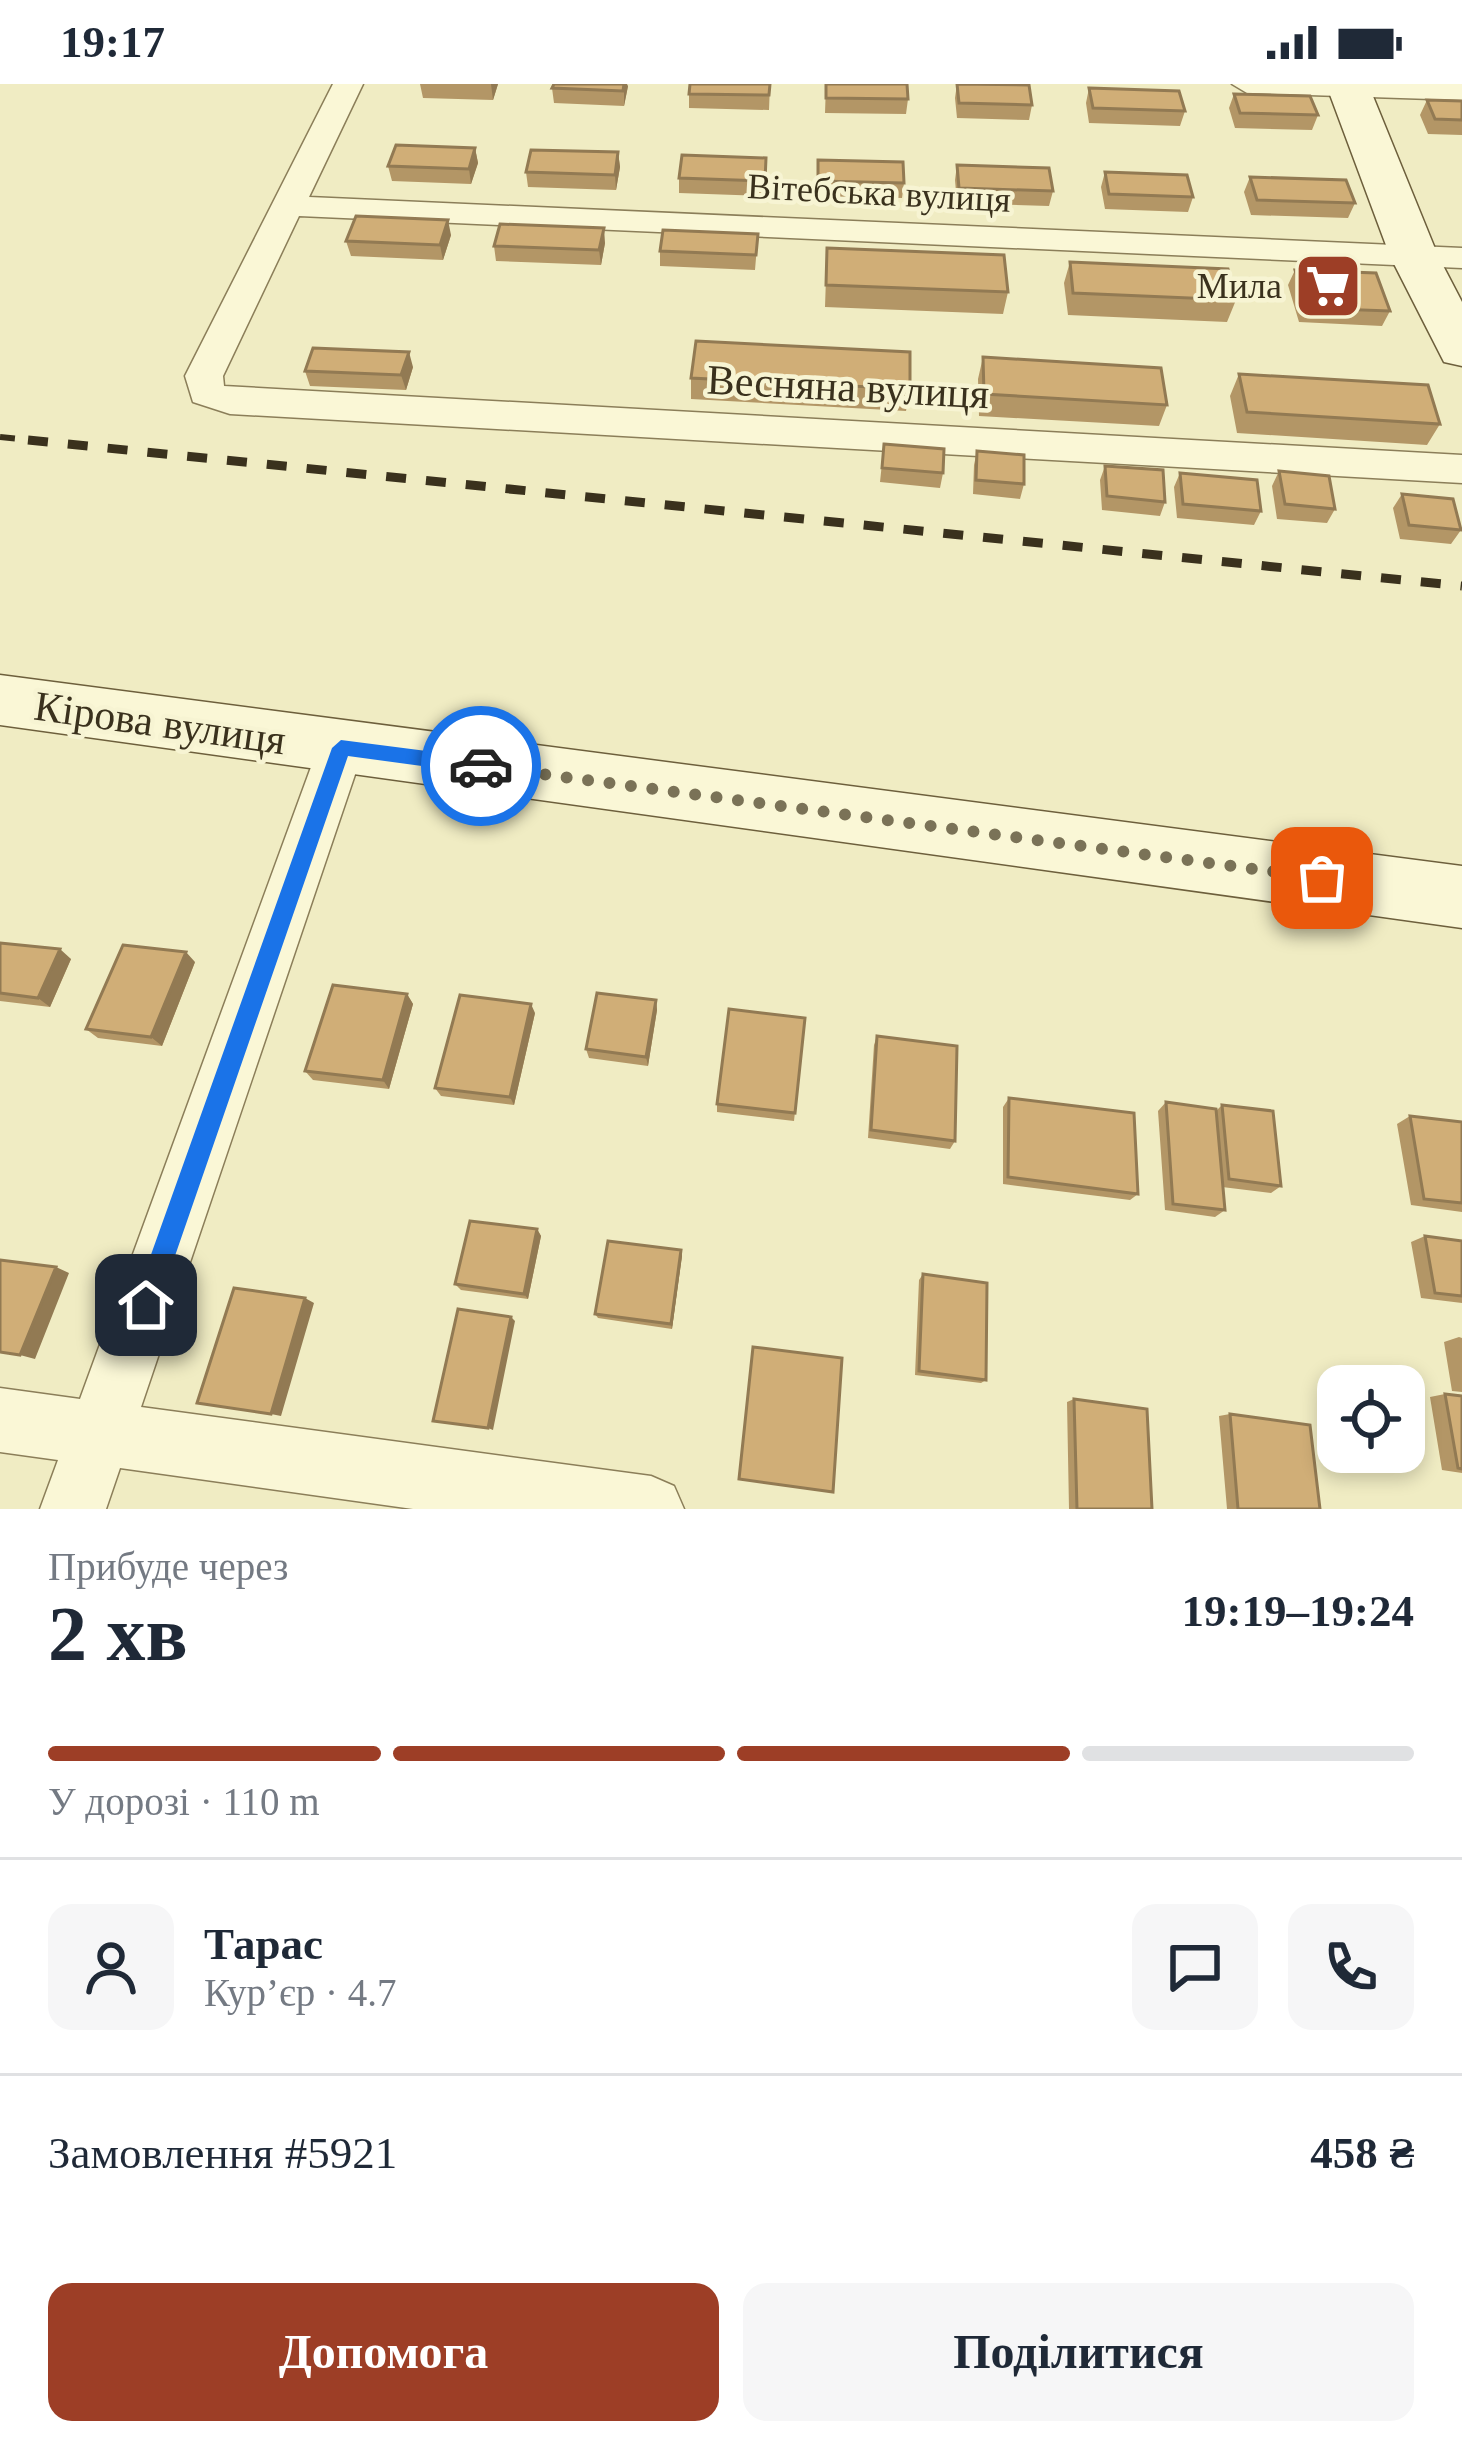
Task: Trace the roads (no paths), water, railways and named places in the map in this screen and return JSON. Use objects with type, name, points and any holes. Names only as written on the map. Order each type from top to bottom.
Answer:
[{"type":"main road","points":[[1347,86],[1414,256],[1462,350]]},
{"type":"main road","name":"Кірова вулиця","points":[[0,700],[1462,897]]},
{"type":"street","points":[[292,206],[348,84]]},
{"type":"street","points":[[1247,84],[1462,91]]},
{"type":"street","name":"Вітебська вулиця","points":[[292,206],[1462,258]]},
{"type":"street","name":"Весняна вулиця","points":[[292,206],[204,376],[206,393],[230,401],[1462,469]]},
{"type":"street","points":[[74,1509],[341,748]]},
{"type":"street","points":[[0,1420],[651,1509]]},
{"type":"railway","points":[[0,437],[58,443]]},
{"type":"railway","points":[[28,440],[1462,586]]},
{"type":"place","name":"Мила","points":[[1328,286]]}]
